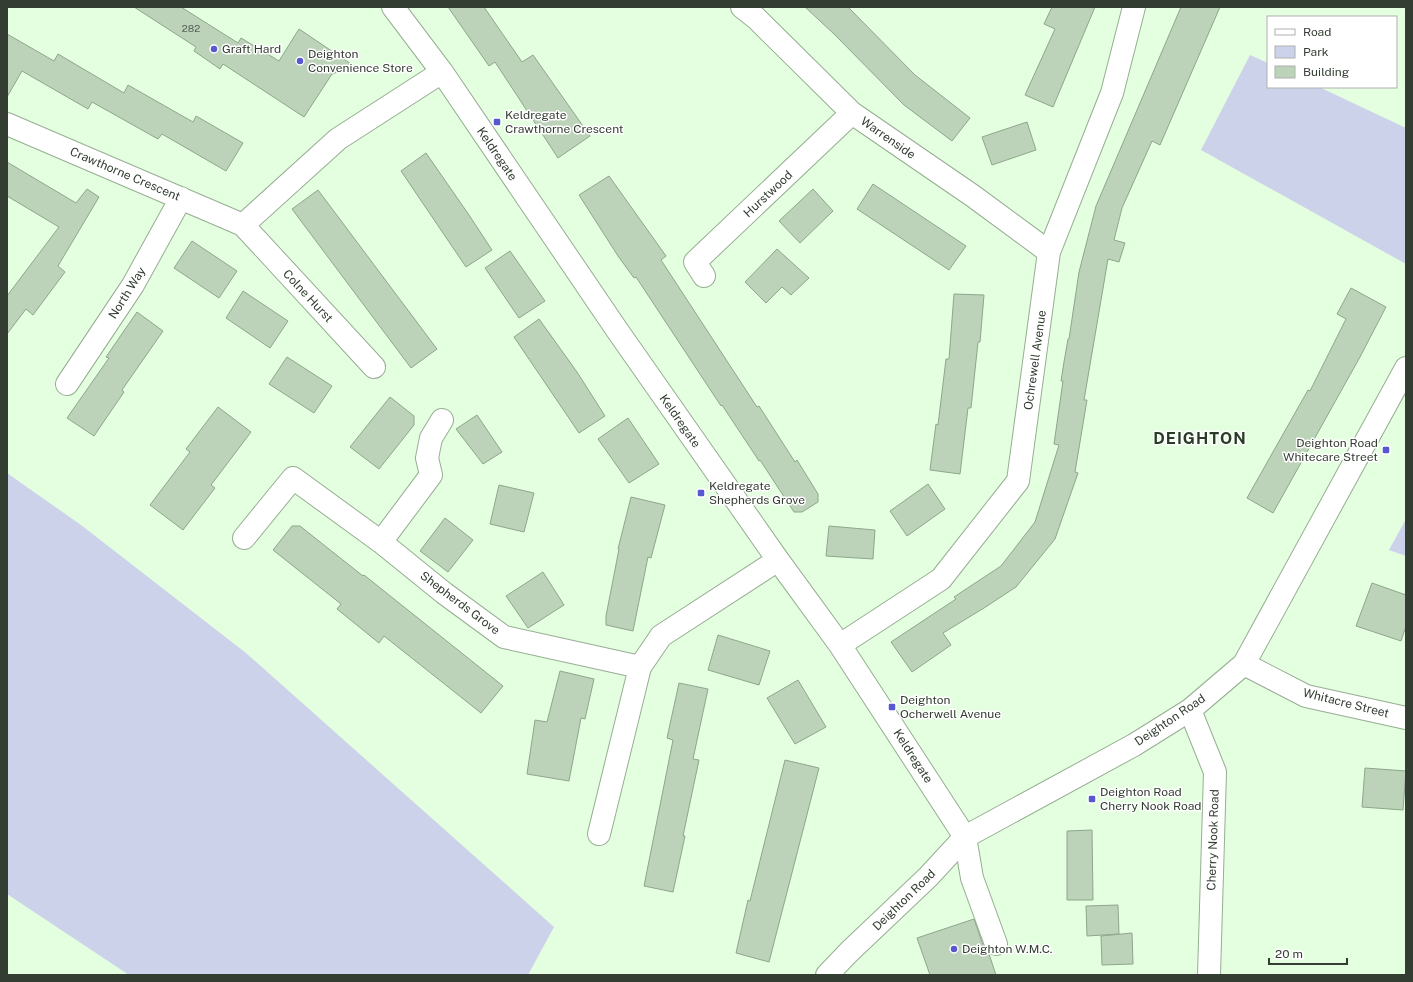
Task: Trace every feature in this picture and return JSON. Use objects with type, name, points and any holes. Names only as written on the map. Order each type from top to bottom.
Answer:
[{"type":"street","name":"Keldregate","points":[[392,7],[442,72],[617,330],[778,560],[840,645],[965,837]]},
{"type":"street","name":"Warrenside","points":[[742,7],[756,18],[852,113],[973,196],[1049,252]]},
{"type":"street","name":"Ochrewell Avenue","points":[[840,645],[941,579],[1018,481],[1049,252],[1112,93],[1134,7]]},
{"type":"street","points":[[243,225],[338,139],[442,72]]},
{"type":"street","name":"Hurstwood","points":[[704,276],[695,262],[852,113]]},
{"type":"street","name":"Crawthorne Crescent","points":[[7,124],[243,225]]},
{"type":"street","name":"North Way","points":[[67,384],[133,285],[181,198]]},
{"type":"street","name":"Colne Hurst","points":[[243,225],[374,367]]},
{"type":"street","name":"Deighton Road","points":[[827,975],[928,877],[965,837],[1134,745],[1190,710],[1244,664],[1406,368]]},
{"type":"street","points":[[381,542],[431,475],[427,458],[431,438],[442,420]]},
{"type":"street","name":"Shepherds Grove","points":[[244,538],[292,478],[381,542],[444,593],[504,637],[640,667]]},
{"type":"street","points":[[599,834],[640,667],[660,636],[778,560]]},
{"type":"street","name":"Whitacre Street","points":[[1244,664],[1306,696],[1406,718]]},
{"type":"street","name":"Cherry Nook Road","points":[[1190,710],[1215,772],[1209,975]]},
{"type":"street","points":[[965,837],[972,878],[996,944]]},
{"type":"green space","points":[[1250,55],[1267,63],[1267,88],[1321,88],[1406,128],[1406,264],[1201,150]]},
{"type":"green space","points":[[7,473],[81,525],[246,653],[554,927],[528,975],[129,975],[7,894]]},
{"type":"green space","points":[[1406,519],[1406,556],[1389,550]]},
{"type":"building","points":[[134,7],[181,7],[238,43],[241,38],[279,61],[299,29],[354,66],[332,74],[304,117],[223,64],[220,69],[194,51],[196,47]]},
{"type":"building","points":[[448,7],[484,7],[522,62],[533,55],[590,136],[558,158],[495,62],[489,66]]},
{"type":"building","points":[[805,7],[848,7],[915,75],[970,118],[952,141],[904,105],[834,34]]},
{"type":"building","points":[[1052,7],[1095,7],[1053,107],[1025,95],[1055,29],[1044,24]]},
{"type":"building","points":[[1181,7],[1220,7],[1160,145],[1152,141],[1122,208],[1114,240],[1125,243],[1119,262],[1108,259],[1084,400],[1087,400],[1075,472],[1078,473],[1055,539],[1016,587],[943,633],[951,645],[912,672],[891,642],[956,599],[954,597],[1001,566],[1035,522],[1059,445],[1054,444],[1063,381],[1061,381],[1079,272],[1096,206]]},
{"type":"building","points":[[7,34],[54,61],[58,54],[124,93],[128,85],[193,122],[196,116],[243,143],[226,171],[162,134],[158,139],[92,102],[88,109],[22,71],[7,97]]},
{"type":"building","points":[[1027,122],[1036,150],[992,165],[982,137]]},
{"type":"building","points":[[426,153],[492,250],[466,267],[401,171]]},
{"type":"building","points":[[7,162],[76,203],[87,189],[99,197],[58,266],[65,272],[33,315],[26,309],[7,334],[7,296],[59,227],[7,196]]},
{"type":"building","points":[[609,176],[666,256],[661,260],[757,407],[759,406],[795,462],[797,460],[818,494],[818,502],[802,512],[794,512],[760,460],[759,461],[722,405],[721,406],[636,277],[634,278],[618,256],[579,195]]},
{"type":"building","points":[[873,184],[966,246],[949,270],[857,209]]},
{"type":"building","points":[[813,189],[833,211],[800,243],[779,221]]},
{"type":"building","points":[[318,190],[437,349],[411,368],[292,209]]},
{"type":"building","points":[[192,241],[237,271],[219,298],[174,268]]},
{"type":"building","points":[[777,249],[809,278],[791,295],[782,287],[766,303],[745,282]]},
{"type":"building","points":[[510,251],[545,301],[519,318],[485,268]]},
{"type":"building","points":[[1351,288],[1386,307],[1360,357],[1273,513],[1247,498],[1308,390],[1310,391],[1346,319],[1337,314]]},
{"type":"building","points":[[243,291],[288,321],[270,348],[226,318]]},
{"type":"building","points":[[954,294],[984,295],[980,342],[978,342],[971,408],[968,408],[960,474],[930,470],[936,424],[938,425],[946,359],[949,359]]},
{"type":"building","points":[[137,312],[163,331],[122,390],[124,392],[94,436],[67,418],[109,358],[106,357]]},
{"type":"building","points":[[539,319],[577,372],[605,416],[579,433],[514,337]]},
{"type":"building","points":[[287,357],[332,386],[314,413],[269,384]]},
{"type":"building","points":[[390,397],[414,416],[414,425],[379,469],[350,447]]},
{"type":"building","points":[[218,407],[251,432],[211,485],[215,488],[183,530],[150,505],[190,452],[186,449]]},
{"type":"building","points":[[477,415],[502,452],[483,464],[456,429]]},
{"type":"building","points":[[628,418],[659,464],[629,483],[598,439]]},
{"type":"building","points":[[928,484],[945,509],[907,536],[890,511]]},
{"type":"building","points":[[499,485],[534,493],[524,532],[490,524]]},
{"type":"building","points":[[631,497],[665,505],[651,558],[648,557],[633,631],[606,625],[606,616],[618,549]]},
{"type":"building","points":[[445,518],[473,540],[448,572],[420,551]]},
{"type":"building","points":[[292,526],[300,526],[503,686],[481,713],[384,636],[379,643],[337,609],[341,604],[273,550]]},
{"type":"building","points":[[829,526],[875,530],[873,559],[826,556]]},
{"type":"building","points":[[543,572],[564,605],[528,628],[506,596]]},
{"type":"building","points":[[1372,583],[1406,595],[1406,626],[1401,641],[1356,626]]},
{"type":"building","points":[[718,635],[770,651],[759,685],[708,670]]},
{"type":"building","points":[[560,671],[594,679],[585,719],[581,718],[569,781],[527,774],[535,720],[547,722]]},
{"type":"building","points":[[798,680],[826,727],[795,744],[767,698]]},
{"type":"building","points":[[679,683],[708,689],[693,759],[699,760],[673,892],[644,886],[673,740],[667,738]]},
{"type":"building","points":[[785,760],[819,768],[769,962],[736,953],[748,900],[750,901]]},
{"type":"building","points":[[1365,768],[1406,771],[1403,810],[1362,807]]},
{"type":"building","points":[[1092,830],[1093,900],[1067,900],[1067,831]]},
{"type":"building","points":[[1118,905],[1119,934],[1087,936],[1086,906]]},
{"type":"building","name":"Deighton W.M.C.","points":[[974,919],[984,948],[989,954],[996,975],[930,975],[917,938]]},
{"type":"building","points":[[1132,933],[1133,964],[1102,965],[1101,936]]},
{"type":"place","name":"Graft Hard","points":[[214,49]]},
{"type":"place","name":"Deighton Convenience Store","points":[[300,61]]},
{"type":"place","name":"Keldregate Crawthorne Crescent","points":[[497,122]]},
{"type":"place","name":"Deighton Road Whitecare Street","points":[[1386,450]]},
{"type":"place","name":"Keldregate Shepherds Grove","points":[[701,493]]},
{"type":"place","name":"Deighton Ocherwell Avenue","points":[[892,707]]},
{"type":"place","name":"Deighton Road Cherry Nook Road","points":[[1092,799]]},
{"type":"place","name":"Deighton W.M.C.","points":[[954,949]]},
{"type":"district","name":"DEIGHTON","points":[[1200,438]]}]
